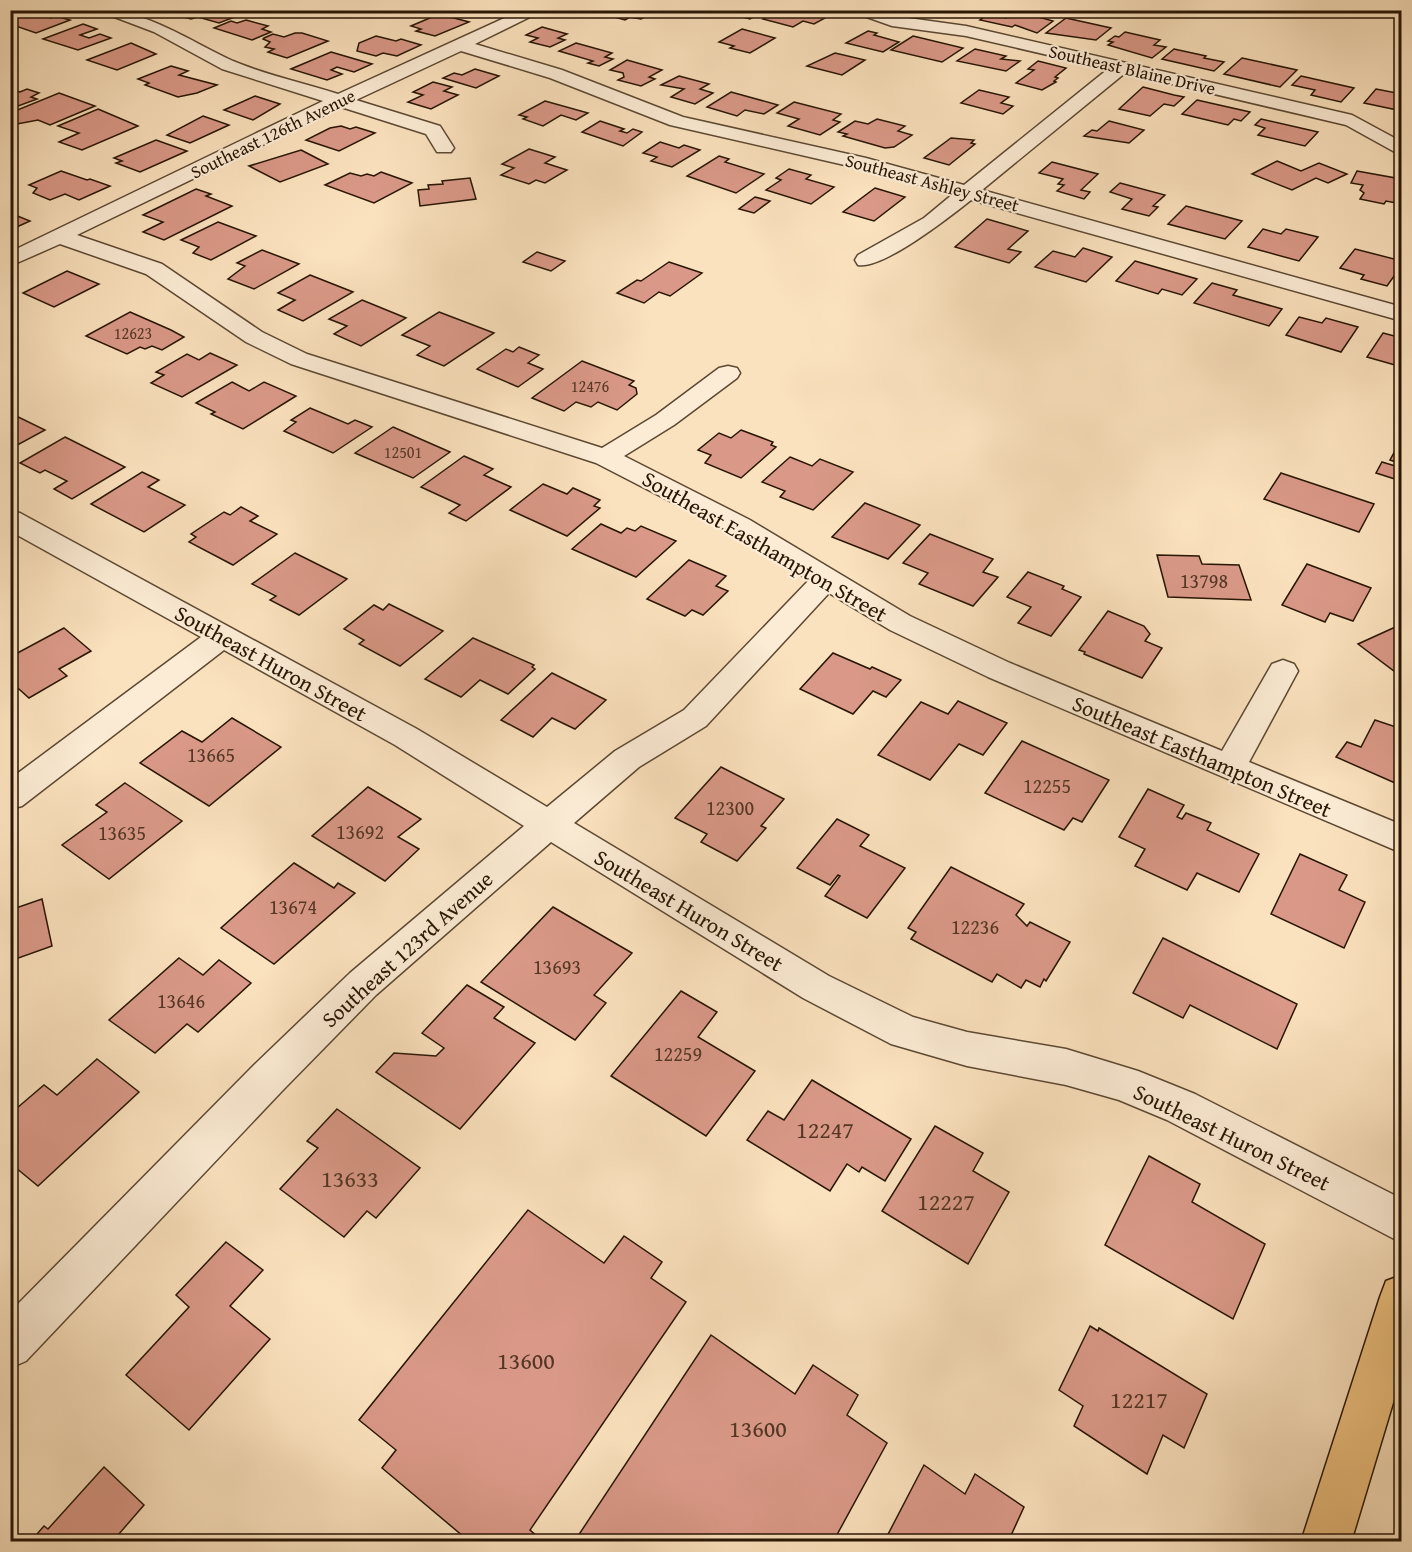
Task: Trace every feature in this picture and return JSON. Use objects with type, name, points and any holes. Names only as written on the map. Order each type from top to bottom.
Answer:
[{"type":"main road","points":[[1326,1542],[1401,1297]]},
{"type":"street","points":[[104,10],[160,29],[228,65],[433,130],[444,148]]},
{"type":"street","name":"Southeast 126th Avenue","points":[[10,260],[340,100],[464,46],[536,10]]},
{"type":"street","name":"Southeast Blaine Drive","points":[[855,10],[892,21],[966,31],[1352,121],[1401,150]]},
{"type":"street","name":"Southeast Ashley Street","points":[[464,46],[556,74],[677,121],[866,164],[1401,314]]},
{"type":"street","points":[[866,260],[931,222],[1122,67]]},
{"type":"street","name":"Southeast Easthampton Street","points":[[61,237],[154,269],[229,321],[299,359],[604,457],[673,489],[900,623],[999,670],[1401,840]]},
{"type":"street","points":[[604,457],[665,420],[728,373]]},
{"type":"street","name":"Southeast Huron Street","points":[[10,519],[406,738],[816,987],[905,1032],[967,1049],[1066,1067],[1124,1084],[1181,1107],[1401,1222]]},
{"type":"street","name":"Southeast 123rd Avenue","points":[[10,1345],[268,1078],[363,984],[627,759],[695,718],[826,579]]},
{"type":"street","points":[[10,797],[222,636]]},
{"type":"street","points":[[1229,768],[1283,671]]},
{"type":"building","points":[[29,10],[51,18],[56,16],[70,20],[36,33],[10,24],[10,16]]},
{"type":"building","points":[[180,10],[244,10],[248,12],[219,23],[198,17],[191,19],[172,14]]},
{"type":"building","points":[[448,10],[488,10],[467,15]]},
{"type":"building","points":[[589,10],[658,10],[641,19],[630,17],[625,20]]},
{"type":"building","points":[[732,10],[765,10],[750,19],[730,14],[735,11]]},
{"type":"building","points":[[779,10],[794,10],[825,18],[814,24],[803,21],[793,27],[763,19]]},
{"type":"building","points":[[1013,13],[1028,14],[1053,21],[1037,33],[1015,25],[1012,27],[980,20],[989,14],[1006,18]]},
{"type":"building","points":[[439,14],[469,22],[435,36],[416,31],[421,29],[411,26]]},
{"type":"building","points":[[1066,18],[1111,28],[1096,40],[1046,33]]},
{"type":"building","points":[[246,20],[268,26],[262,29],[271,32],[252,40],[214,28],[231,21],[237,23]]},
{"type":"building","points":[[83,24],[97,29],[80,35],[89,38],[100,34],[111,38],[78,50],[43,39]]},
{"type":"building","points":[[542,27],[567,34],[558,38],[565,40],[550,47],[530,42],[538,38],[526,35]]},
{"type":"building","points":[[742,29],[775,38],[750,53],[730,48],[734,46],[719,42]]},
{"type":"building","points":[[868,31],[899,42],[883,52],[846,43]]},
{"type":"building","points":[[1125,32],[1160,40],[1154,45],[1166,47],[1152,58],[1108,45],[1113,42],[1108,41]]},
{"type":"building","points":[[295,33],[328,41],[287,58],[268,52],[274,49],[265,47],[270,42],[264,38],[273,34],[284,37]]},
{"type":"building","points":[[376,36],[396,41],[401,39],[421,45],[397,56],[383,53],[376,56],[357,51],[359,43]]},
{"type":"building","points":[[913,36],[963,48],[942,62],[891,50]]},
{"type":"building","points":[[131,43],[156,54],[117,70],[87,60]]},
{"type":"building","points":[[576,43],[612,53],[605,57],[613,59],[599,66],[588,63],[593,61],[559,51]]},
{"type":"building","points":[[975,49],[1006,56],[1001,59],[1020,61],[1006,71],[957,61]]},
{"type":"building","points":[[1174,49],[1224,62],[1214,71],[1162,59]]},
{"type":"building","points":[[331,52],[372,64],[354,72],[337,67],[331,70],[342,74],[327,80],[291,69]]},
{"type":"building","points":[[835,53],[865,60],[842,75],[807,66]]},
{"type":"building","points":[[1242,58],[1297,70],[1280,87],[1224,74]]},
{"type":"building","points":[[627,60],[662,70],[649,77],[655,79],[641,86],[618,80],[624,77],[623,73],[610,70]]},
{"type":"building","points":[[1038,61],[1066,68],[1055,77],[1058,78],[1054,81],[1056,82],[1042,90],[1016,83],[1034,70],[1028,69]]},
{"type":"building","points":[[171,66],[188,71],[179,75],[217,85],[178,97],[145,85],[149,83],[138,79]]},
{"type":"building","points":[[475,69],[499,76],[476,88],[443,78],[454,73],[462,75]]},
{"type":"building","points":[[679,76],[709,84],[700,89],[713,93],[695,104],[671,97],[684,89],[661,85]]},
{"type":"building","points":[[1301,76],[1354,88],[1341,102],[1311,95],[1315,90],[1292,85]]},
{"type":"building","points":[[433,82],[452,87],[444,91],[458,95],[431,109],[408,102],[423,95],[413,92]]},
{"type":"building","points":[[1143,87],[1184,97],[1174,106],[1164,104],[1150,116],[1119,109]]},
{"type":"building","points":[[10,89],[20,92],[27,89],[39,93],[31,97],[37,99],[10,109]]},
{"type":"building","points":[[1376,89],[1402,94],[1402,111],[1364,103]]},
{"type":"building","points":[[979,90],[1009,97],[1001,103],[1013,106],[1003,114],[961,103]]},
{"type":"building","points":[[731,92],[778,105],[764,114],[745,110],[737,116],[707,107]]},
{"type":"building","points":[[59,93],[95,106],[50,125],[38,120],[17,124],[10,121],[10,113]]},
{"type":"building","points":[[255,96],[280,104],[253,120],[224,110]]},
{"type":"building","points":[[1197,100],[1250,112],[1241,121],[1234,119],[1228,125],[1182,114]]},
{"type":"building","points":[[545,101],[588,113],[576,120],[561,115],[543,126],[523,119],[527,117],[519,115]]},
{"type":"building","points":[[794,102],[841,114],[833,120],[840,122],[820,135],[788,126],[799,119],[777,113]]},
{"type":"building","points":[[98,109],[138,126],[82,150],[59,142],[79,133],[58,126]]},
{"type":"building","points":[[203,116],[229,125],[190,143],[167,135]]},
{"type":"building","points":[[877,119],[905,126],[898,131],[912,135],[894,147],[885,148],[843,136],[847,134],[838,132],[855,121],[868,124]]},
{"type":"building","points":[[1261,119],[1318,132],[1305,146],[1258,135],[1265,128],[1255,125]]},
{"type":"building","points":[[600,121],[624,129],[620,131],[627,133],[633,129],[642,132],[623,146],[582,132]]},
{"type":"building","points":[[1109,121],[1144,130],[1129,143],[1084,136],[1092,130],[1097,131]]},
{"type":"building","points":[[341,126],[350,129],[356,127],[375,133],[339,151],[306,140],[330,128]]},
{"type":"building","points":[[951,138],[974,140],[971,143],[975,144],[949,165],[924,158]]},
{"type":"building","points":[[156,140],[187,151],[140,172],[116,163],[122,161],[114,158]]},
{"type":"building","points":[[660,142],[679,148],[684,145],[700,150],[672,167],[651,161],[657,157],[643,153]]},
{"type":"building","points":[[529,149],[555,157],[545,163],[567,170],[545,183],[536,180],[529,184],[501,175],[514,168],[502,164]]},
{"type":"building","points":[[301,150],[328,164],[280,182],[249,166]]},
{"type":"building","points":[[719,156],[729,159],[725,162],[764,174],[736,193],[687,176]]},
{"type":"building","points":[[1277,161],[1301,171],[1319,163],[1347,174],[1328,183],[1316,178],[1292,190],[1252,174]]},
{"type":"building","points":[[1052,162],[1098,174],[1081,190],[1090,192],[1084,199],[1057,191],[1064,185],[1058,184],[1063,179],[1039,173]]},
{"type":"building","points":[[789,169],[811,175],[806,179],[834,187],[811,204],[766,190],[781,180],[776,178]]},
{"type":"building","points":[[61,171],[110,186],[79,200],[65,194],[50,200],[33,193],[37,188],[29,185]]},
{"type":"building","points":[[1357,171],[1401,179],[1402,204],[1386,201],[1384,204],[1360,199],[1364,193],[1360,190],[1363,185],[1351,183]]},
{"type":"building","points":[[381,172],[412,183],[374,203],[325,185],[350,173],[374,176]]},
{"type":"building","points":[[470,178],[476,199],[420,206],[418,190],[429,189],[428,185],[443,184],[442,181]]},
{"type":"building","points":[[1120,183],[1165,195],[1153,206],[1158,207],[1149,216],[1122,209],[1132,199],[1110,192]]},
{"type":"building","points":[[875,188],[905,197],[874,221],[843,212]]},
{"type":"building","points":[[196,189],[211,194],[206,196],[232,206],[164,240],[143,232],[163,222],[143,215]]},
{"type":"building","points":[[755,197],[770,201],[754,213],[739,209]]},
{"type":"building","points":[[1186,206],[1242,221],[1225,239],[1168,224]]},
{"type":"building","points":[[10,213],[30,221],[10,230]]},
{"type":"building","points":[[987,219],[1028,231],[1008,249],[1021,252],[1009,263],[955,247]]},
{"type":"building","points":[[218,222],[256,236],[211,260],[193,253],[199,247],[181,240]]},
{"type":"building","points":[[1263,229],[1281,234],[1286,229],[1318,237],[1299,261],[1248,247]]},
{"type":"building","points":[[1083,248],[1112,257],[1086,282],[1035,267],[1053,251],[1075,257]]},
{"type":"building","points":[[1355,249],[1402,261],[1402,265],[1387,286],[1361,279],[1364,275],[1340,268]]},
{"type":"building","points":[[262,250],[299,264],[254,289],[228,279],[245,266],[237,263]]},
{"type":"building","points":[[537,252],[565,261],[551,271],[523,262]]},
{"type":"building","points":[[1135,261],[1197,279],[1182,295],[1162,289],[1158,294],[1116,281]]},
{"type":"building","points":[[669,262],[702,273],[670,296],[659,292],[644,303],[617,293],[637,280],[641,281]]},
{"type":"building","points":[[67,271],[99,284],[54,307],[23,293]]},
{"type":"building","points":[[310,275],[353,292],[303,321],[278,310],[295,300],[278,293]]},
{"type":"building","points":[[1212,283],[1237,290],[1233,295],[1282,309],[1269,326],[1194,303]]},
{"type":"building","points":[[362,300],[406,318],[361,346],[334,334],[347,326],[329,319]]},
{"type":"building","points":[[130,312],[184,337],[162,350],[152,346],[145,349],[140,347],[127,354],[86,336]]},
{"type":"building","points":[[439,312],[494,333],[444,366],[417,355],[430,346],[402,335]]},
{"type":"building","points":[[1299,317],[1322,323],[1326,318],[1358,327],[1341,352],[1286,335]]},
{"type":"building","points":[[1383,333],[1402,338],[1402,367],[1367,357]]},
{"type":"building","points":[[519,347],[539,355],[528,363],[543,369],[518,387],[477,369],[506,349],[513,352]]},
{"type":"building","points":[[210,353],[237,365],[182,397],[151,383],[164,375],[156,372],[187,354],[199,360]]},
{"type":"building","points":[[582,361],[634,381],[629,385],[636,388],[637,394],[617,410],[598,402],[591,407],[576,402],[564,411],[532,398]]},
{"type":"building","points":[[232,382],[249,391],[264,382],[296,396],[243,429],[211,414],[215,412],[196,403]]},
{"type":"building","points":[[310,408],[348,424],[355,420],[372,427],[333,453],[284,431],[296,422],[291,420]]},
{"type":"building","points":[[10,413],[45,430],[10,449]]},
{"type":"building","points":[[393,427],[450,452],[413,478],[355,453]]},
{"type":"building","points":[[741,430],[773,442],[771,445],[776,447],[741,478],[705,463],[711,455],[698,450],[719,433],[731,438]]},
{"type":"building","points":[[65,437],[125,467],[72,499],[54,489],[67,481],[45,470],[40,473],[20,463]]},
{"type":"building","points":[[1395,451],[1402,453],[1402,464],[1390,460]]},
{"type":"building","points":[[464,456],[493,469],[484,475],[511,487],[466,521],[449,513],[460,505],[421,487]]},
{"type":"building","points":[[790,457],[812,466],[820,459],[853,472],[813,510],[780,497],[785,491],[762,482]]},
{"type":"building","points":[[1382,462],[1402,468],[1401,481],[1376,473]]},
{"type":"building","points":[[142,472],[159,480],[148,487],[185,505],[144,532],[91,504]]},
{"type":"building","points":[[1281,473],[1374,504],[1359,532],[1264,499]]},
{"type":"building","points":[[543,484],[567,494],[573,488],[600,500],[594,506],[600,508],[567,536],[510,510]]},
{"type":"building","points":[[865,503],[920,525],[888,559],[832,537]]},
{"type":"building","points":[[241,507],[258,516],[250,521],[277,534],[233,565],[189,542],[196,537],[191,534],[224,512],[230,515]]},
{"type":"building","points":[[601,524],[621,533],[627,528],[635,531],[641,526],[676,541],[636,577],[572,549]]},
{"type":"building","points":[[930,534],[993,559],[983,572],[998,577],[973,606],[919,584],[928,573],[903,563]]},
{"type":"building","points":[[295,553],[347,579],[299,615],[270,600],[276,596],[252,584]]},
{"type":"building","points":[[1157,555],[1199,556],[1202,564],[1239,565],[1251,600],[1168,597]]},
{"type":"building","points":[[689,560],[726,576],[716,586],[728,591],[703,615],[692,610],[685,616],[647,599]]},
{"type":"building","points":[[1307,564],[1371,588],[1353,621],[1330,613],[1325,622],[1282,605]]},
{"type":"building","points":[[1028,572],[1064,586],[1062,589],[1081,597],[1051,636],[1018,623],[1031,607],[1007,597]]},
{"type":"building","points":[[389,604],[443,631],[400,666],[359,644],[364,640],[344,629],[374,605],[383,610]]},
{"type":"building","points":[[1108,611],[1144,626],[1150,634],[1145,641],[1162,648],[1142,678],[1079,650]]},
{"type":"building","points":[[1402,624],[1402,672],[1398,674],[1358,644]]},
{"type":"building","points":[[64,628],[91,651],[59,669],[67,676],[29,698],[10,681],[10,657]]},
{"type":"building","points":[[473,638],[534,665],[532,667],[535,669],[508,694],[480,680],[461,697],[425,679]]},
{"type":"building","points":[[833,653],[901,680],[886,697],[873,691],[853,714],[800,689]]},
{"type":"building","points":[[552,673],[606,700],[575,729],[552,718],[533,737],[501,720]]},
{"type":"building","points":[[958,701],[1007,723],[983,755],[959,744],[930,780],[878,755],[921,702],[948,714]]},
{"type":"building","points":[[232,718],[281,747],[209,806],[140,763],[182,731],[202,742]]},
{"type":"building","points":[[1375,720],[1402,729],[1402,786],[1336,757],[1347,742],[1361,747]]},
{"type":"building","points":[[1022,741],[1109,780],[1082,822],[1073,818],[1064,830],[985,793]]},
{"type":"building","points":[[721,767],[784,799],[761,826],[766,828],[737,861],[701,842],[707,834],[675,818]]},
{"type":"building","points":[[125,783],[182,821],[109,879],[62,845],[107,812],[96,805]]},
{"type":"building","points":[[368,787],[421,819],[398,837],[419,849],[385,881],[312,836]]},
{"type":"building","points":[[1148,789],[1184,805],[1177,817],[1182,819],[1186,813],[1211,823],[1207,830],[1259,854],[1239,892],[1197,873],[1187,890],[1135,866],[1145,849],[1119,837]]},
{"type":"building","points":[[837,819],[869,835],[860,846],[905,868],[867,918],[825,896],[840,876],[838,875],[830,885],[797,868]]},
{"type":"building","points":[[1300,854],[1347,875],[1339,890],[1365,902],[1344,948],[1271,914]]},
{"type":"building","points":[[294,863],[334,888],[338,883],[355,893],[274,964],[221,928]]},
{"type":"building","points":[[951,867],[1024,904],[1016,915],[1027,926],[1030,922],[1070,942],[1040,987],[1026,980],[1021,988],[997,974],[992,982],[911,939],[916,932],[908,928]]},
{"type":"building","points":[[42,899],[52,946],[10,961],[10,910]]},
{"type":"building","points":[[553,907],[632,953],[594,995],[606,1003],[575,1040],[481,982]]},
{"type":"building","points":[[1163,938],[1297,1004],[1277,1049],[1190,1005],[1183,1018],[1133,993]]},
{"type":"building","points":[[179,958],[203,975],[219,960],[251,983],[198,1032],[187,1024],[155,1053],[109,1020]]},
{"type":"building","points":[[467,985],[504,1007],[494,1018],[535,1043],[460,1129],[376,1072],[394,1053],[436,1056],[444,1048],[422,1033]]},
{"type":"building","points":[[681,991],[717,1012],[698,1037],[755,1071],[706,1136],[611,1076]]},
{"type":"building","points":[[97,1059],[139,1092],[38,1186],[10,1163],[10,1114],[44,1085],[57,1095]]},
{"type":"building","points":[[812,1080],[911,1139],[885,1181],[862,1167],[859,1172],[847,1164],[830,1191],[747,1140],[768,1111],[784,1120]]},
{"type":"building","points":[[337,1109],[420,1168],[376,1218],[367,1211],[344,1237],[280,1189],[318,1148],[307,1141]]},
{"type":"building","points":[[935,1126],[983,1153],[973,1171],[1009,1192],[968,1264],[882,1211]]},
{"type":"building","points":[[1149,1156],[1200,1184],[1192,1202],[1265,1244],[1233,1319],[1105,1245]]},
{"type":"building","points":[[528,1210],[604,1263],[624,1236],[662,1262],[651,1278],[686,1302],[530,1530],[544,1542],[470,1542],[382,1468],[396,1450],[359,1420]]},
{"type":"building","points":[[226,1242],[263,1270],[230,1306],[270,1339],[189,1430],[126,1375],[189,1307],[176,1295]]},
{"type":"building","points":[[1090,1326],[1098,1331],[1099,1328],[1207,1394],[1184,1448],[1163,1435],[1147,1474],[1074,1426],[1083,1406],[1059,1390]]},
{"type":"building","points":[[711,1335],[795,1394],[813,1365],[858,1395],[847,1415],[887,1443],[833,1542],[574,1542]]},
{"type":"building","points":[[924,1465],[965,1494],[975,1474],[1024,1507],[1008,1542],[884,1542]]},
{"type":"building","points":[[104,1467],[144,1505],[112,1542],[30,1542],[44,1526],[48,1529]]}]
